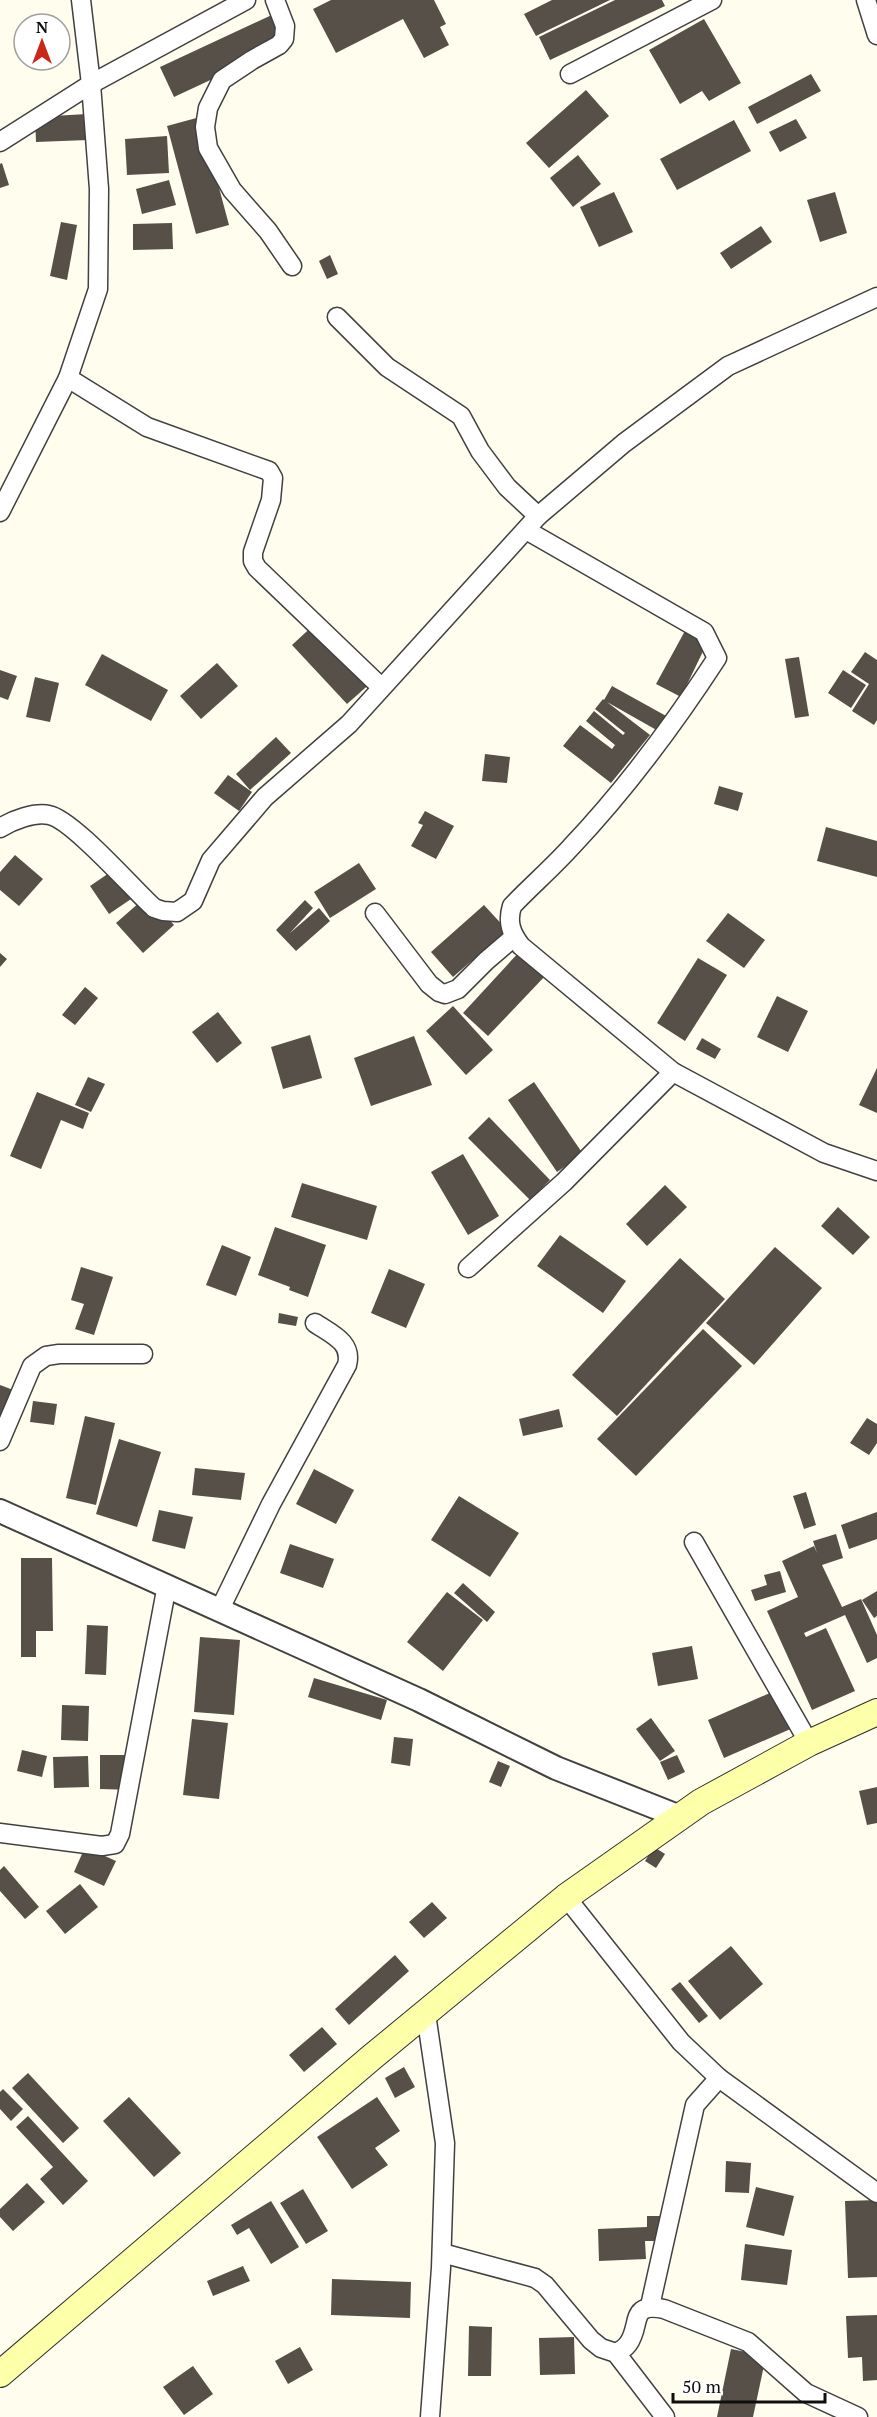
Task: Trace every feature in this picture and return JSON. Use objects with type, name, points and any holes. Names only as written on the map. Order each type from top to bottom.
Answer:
[{"type":"main road","points":[[0,2374],[372,2057],[566,1897],[701,1802],[809,1743],[877,1712]]},
{"type":"street","points":[[0,512],[68,378],[98,289],[99,189],[92,84],[81,0]]},
{"type":"street","points":[[0,142],[92,84],[246,0]]},
{"type":"street","points":[[275,0],[285,26],[284,39],[279,45],[222,80],[208,108],[205,127],[208,148],[232,189],[268,231],[292,266]]},
{"type":"street","points":[[570,74],[712,0]]},
{"type":"street","points":[[866,0],[877,35]]},
{"type":"street","points":[[0,828],[26,817],[48,815],[56,817],[85,841],[154,908],[177,912],[193,901],[211,860],[265,796],[349,724],[532,523],[624,443],[728,366],[877,297]]},
{"type":"street","points":[[337,317],[387,368],[461,416],[480,451],[532,523],[705,632],[717,658],[686,706],[623,786],[571,847],[512,906],[509,916],[514,937],[521,946],[673,1072],[824,1153],[877,1171]]},
{"type":"street","points":[[68,378],[147,427],[269,471],[273,478],[271,500],[253,561],[257,568],[381,687]]},
{"type":"street","points":[[375,914],[429,984],[445,994],[464,985],[486,961],[514,937]]},
{"type":"street","points":[[468,1268],[564,1182],[673,1072]]},
{"type":"street","points":[[220,1609],[271,1504],[350,1356],[344,1344],[315,1323]]},
{"type":"street","points":[[0,1441],[32,1366],[39,1359],[59,1354],[143,1354]]},
{"type":"street","points":[[0,1511],[419,1700],[556,1768],[680,1817]]},
{"type":"street","points":[[694,1542],[809,1743]]},
{"type":"street","points":[[0,1833],[102,1846],[115,1844],[120,1833],[167,1585]]},
{"type":"street","points":[[566,1897],[681,2042],[719,2078],[877,2193]]},
{"type":"street","points":[[426,2014],[445,2143],[442,2253],[430,2417]]},
{"type":"street","points":[[650,2306],[695,2105],[719,2078]]},
{"type":"street","points":[[442,2253],[535,2278],[544,2285],[591,2340],[601,2348],[616,2353],[664,2417]]},
{"type":"street","points":[[616,2353],[630,2343],[641,2310],[650,2306],[664,2309],[748,2342],[806,2393],[858,2417]]},
{"type":"building","points":[[331,0],[434,0],[446,24],[440,27],[449,45],[424,58],[403,19],[336,53],[313,9]]},
{"type":"building","points":[[552,0],[610,0],[536,36],[524,14]]},
{"type":"building","points":[[615,0],[662,0],[665,6],[550,60],[539,37]]},
{"type":"building","points":[[276,13],[290,43],[174,97],[160,67]]},
{"type":"building","points":[[704,19],[741,83],[709,101],[702,91],[680,104],[649,50]]},
{"type":"building","points":[[811,74],[821,91],[757,124],[748,107]]},
{"type":"building","points":[[586,90],[609,116],[549,168],[526,143]]},
{"type":"building","points":[[87,114],[88,140],[36,142],[35,117]]},
{"type":"building","points":[[200,117],[229,225],[196,234],[167,126]]},
{"type":"building","points":[[796,119],[807,138],[780,152],[769,132]]},
{"type":"building","points":[[734,120],[751,151],[677,190],[660,159]]},
{"type":"building","points":[[167,136],[169,173],[127,175],[125,139]]},
{"type":"building","points":[[578,155],[601,184],[573,207],[550,178]]},
{"type":"building","points":[[2,163],[9,185],[0,188],[0,164]]},
{"type":"building","points":[[169,180],[176,205],[142,214],[136,189]]},
{"type":"building","points":[[614,192],[633,232],[599,247],[580,207]]},
{"type":"building","points":[[835,192],[847,233],[820,242],[807,200]]},
{"type":"building","points":[[61,222],[77,225],[67,280],[50,276]]},
{"type":"building","points":[[172,223],[173,249],[133,250],[133,224]]},
{"type":"building","points":[[761,226],[772,242],[731,269],[720,253]]},
{"type":"building","points":[[330,255],[338,274],[327,279],[319,261]]},
{"type":"building","points":[[318,621],[373,681],[347,704],[292,645]]},
{"type":"building","points":[[686,629],[708,641],[681,697],[656,684]]},
{"type":"building","points":[[865,652],[877,660],[877,720],[874,725],[852,711],[869,684],[851,672]]},
{"type":"building","points":[[102,654],[168,690],[151,721],[85,685]]},
{"type":"building","points":[[799,657],[809,716],[795,718],[785,659]]},
{"type":"building","points":[[217,663],[238,686],[201,719],[180,696]]},
{"type":"building","points":[[0,670],[17,676],[8,700],[0,697]]},
{"type":"building","points":[[843,670],[866,685],[851,708],[828,693]]},
{"type":"building","points":[[35,677],[59,683],[50,722],[26,717]]},
{"type":"building","points":[[612,686],[668,717],[660,732],[607,702],[650,735],[611,783],[563,746],[580,725],[612,749],[615,745],[586,721],[594,711],[623,735],[625,733],[595,709],[604,700]]},
{"type":"building","points":[[276,737],[291,753],[250,790],[236,774]]},
{"type":"building","points":[[485,754],[510,757],[507,783],[482,781]]},
{"type":"building","points":[[228,775],[252,792],[239,811],[214,793]]},
{"type":"building","points":[[719,786],[743,793],[738,811],[714,804]]},
{"type":"building","points":[[425,811],[454,826],[436,859],[411,846],[423,825],[418,823]]},
{"type":"building","points":[[826,827],[877,841],[877,877],[817,861]]},
{"type":"building","points":[[15,855],[43,879],[19,906],[0,890],[0,872]]},
{"type":"building","points":[[359,863],[376,889],[330,918],[314,892]]},
{"type":"building","points":[[118,867],[137,895],[109,914],[90,886]]},
{"type":"building","points":[[148,895],[174,925],[143,953],[116,923]]},
{"type":"building","points":[[305,900],[313,908],[290,933],[319,908],[330,921],[296,951],[276,930]]},
{"type":"building","points":[[484,905],[507,930],[453,977],[431,952]]},
{"type":"building","points":[[728,913],[765,940],[744,968],[706,941]]},
{"type":"building","points":[[521,950],[547,974],[488,1036],[463,1013]]},
{"type":"building","points":[[0,953],[7,959],[0,967]]},
{"type":"building","points":[[698,958],[727,975],[685,1041],[657,1023]]},
{"type":"building","points":[[85,987],[98,998],[75,1025],[62,1015]]},
{"type":"building","points":[[777,996],[808,1011],[788,1052],[757,1037]]},
{"type":"building","points":[[453,1006],[493,1050],[466,1075],[426,1031]]},
{"type":"building","points":[[218,1012],[242,1043],[217,1063],[192,1032]]},
{"type":"building","points":[[310,1035],[322,1078],[283,1089],[271,1047]]},
{"type":"building","points":[[414,1036],[432,1085],[371,1106],[354,1058]]},
{"type":"building","points":[[702,1038],[721,1049],[715,1059],[696,1049]]},
{"type":"building","points":[[877,1068],[877,1113],[859,1105]]},
{"type":"building","points":[[88,1077],[105,1084],[91,1112],[75,1105]]},
{"type":"building","points":[[534,1082],[583,1154],[557,1172],[508,1100]]},
{"type":"building","points":[[37,1092],[89,1113],[83,1129],[61,1120],[41,1169],[10,1156]]},
{"type":"building","points":[[489,1117],[550,1180],[530,1200],[468,1138]]},
{"type":"building","points":[[463,1154],[499,1216],[468,1235],[431,1172]]},
{"type":"building","points":[[302,1183],[377,1206],[367,1240],[291,1217]]},
{"type":"building","points":[[665,1185],[687,1207],[647,1246],[626,1224]]},
{"type":"building","points":[[838,1207],[870,1237],[853,1255],[821,1226]]},
{"type":"building","points":[[275,1227],[326,1245],[308,1297],[289,1290],[290,1287],[258,1275]]},
{"type":"building","points":[[560,1235],[626,1281],[603,1313],[537,1266]]},
{"type":"building","points":[[222,1245],[251,1257],[236,1296],[206,1285]]},
{"type":"building","points":[[775,1247],[822,1288],[754,1365],[706,1323]]},
{"type":"building","points":[[680,1258],[725,1299],[617,1416],[572,1375]]},
{"type":"building","points":[[81,1267],[113,1277],[94,1335],[75,1329],[84,1304],[71,1300]]},
{"type":"building","points":[[389,1269],[425,1284],[406,1328],[371,1313]]},
{"type":"building","points":[[279,1313],[298,1317],[296,1326],[278,1323]]},
{"type":"building","points":[[703,1329],[742,1366],[636,1476],[597,1439]]},
{"type":"building","points":[[0,1385],[16,1391],[0,1420]]},
{"type":"building","points":[[33,1401],[57,1404],[54,1425],[30,1422]]},
{"type":"building","points":[[559,1409],[563,1427],[523,1436],[519,1419]]},
{"type":"building","points":[[85,1416],[115,1423],[96,1505],[66,1498]]},
{"type":"building","points":[[867,1418],[877,1424],[877,1443],[869,1455],[850,1443]]},
{"type":"building","points":[[119,1439],[161,1452],[137,1527],[96,1514]]},
{"type":"building","points":[[195,1468],[245,1473],[241,1500],[192,1495]]},
{"type":"building","points":[[314,1469],[354,1490],[336,1524],[296,1504]]},
{"type":"building","points":[[806,1492],[816,1525],[804,1529],[793,1496]]},
{"type":"building","points":[[459,1496],[519,1533],[490,1577],[431,1540]]},
{"type":"building","points":[[159,1510],[193,1517],[185,1549],[152,1541]]},
{"type":"building","points":[[877,1512],[877,1539],[849,1549],[841,1525]]},
{"type":"building","points":[[836,1534],[843,1558],[822,1565],[842,1607],[861,1599],[877,1635],[877,1658],[867,1663],[845,1615],[804,1633],[806,1637],[826,1628],[855,1691],[812,1710],[767,1611],[798,1597],[782,1561],[814,1546],[817,1553],[813,1541]]},
{"type":"building","points":[[290,1544],[334,1559],[323,1588],[280,1573]]},
{"type":"building","points":[[21,1558],[52,1558],[53,1631],[36,1631],[36,1657],[21,1657]]},
{"type":"building","points":[[780,1571],[786,1592],[755,1601],[751,1590],[767,1585],[764,1575]]},
{"type":"building","points":[[463,1583],[495,1612],[487,1622],[454,1593]]},
{"type":"building","points":[[877,1591],[877,1616],[874,1618],[862,1600]]},
{"type":"building","points":[[447,1592],[483,1620],[443,1671],[407,1642]]},
{"type":"building","points":[[87,1625],[108,1626],[106,1675],[85,1674]]},
{"type":"building","points":[[200,1637],[240,1640],[234,1715],[194,1712]]},
{"type":"building","points":[[692,1646],[698,1679],[658,1686],[652,1653]]},
{"type":"building","points":[[314,1678],[387,1700],[381,1720],[308,1697]]},
{"type":"building","points":[[779,1689],[795,1727],[724,1758],[708,1720]]},
{"type":"building","points":[[62,1705],[89,1706],[88,1741],[61,1740]]},
{"type":"building","points":[[651,1718],[675,1751],[660,1761],[636,1729]]},
{"type":"building","points":[[192,1719],[228,1723],[219,1799],[183,1795]]},
{"type":"building","points":[[394,1737],[413,1739],[410,1766],[391,1763]]},
{"type":"building","points":[[22,1750],[47,1756],[42,1777],[17,1771]]},
{"type":"building","points":[[100,1755],[135,1755],[134,1790],[100,1789]]},
{"type":"building","points":[[677,1755],[685,1772],[668,1780],[660,1762]]},
{"type":"building","points":[[88,1756],[89,1787],[54,1788],[53,1757]]},
{"type":"building","points":[[498,1761],[510,1766],[501,1787],[489,1782]]},
{"type":"building","points":[[877,1787],[877,1823],[867,1825],[859,1791]]},
{"type":"building","points":[[85,1847],[116,1861],[104,1886],[74,1872]]},
{"type":"building","points":[[654,1847],[665,1854],[656,1868],[645,1861]]},
{"type":"building","points":[[4,1866],[39,1907],[25,1919],[0,1891],[0,1870]]},
{"type":"building","points":[[80,1884],[98,1907],[65,1934],[46,1911]]},
{"type":"building","points":[[432,1902],[447,1918],[424,1938],[409,1922]]},
{"type":"building","points":[[731,1946],[763,1984],[720,2020],[688,1981]]},
{"type":"building","points":[[395,1955],[409,1971],[349,2025],[335,2009]]},
{"type":"building","points":[[680,1982],[708,2016],[699,2023],[671,1989]]},
{"type":"building","points":[[322,2027],[337,2044],[304,2072],[289,2055]]},
{"type":"building","points":[[404,2067],[415,2087],[395,2098],[385,2078]]},
{"type":"building","points":[[28,2073],[79,2128],[63,2143],[12,2088]]},
{"type":"building","points":[[3,2089],[23,2109],[11,2121],[0,2109],[0,2092]]},
{"type":"building","points":[[129,2097],[181,2153],[154,2177],[103,2121]]},
{"type":"building","points":[[377,2097],[400,2131],[375,2148],[388,2165],[352,2189],[317,2137]]},
{"type":"building","points":[[28,2116],[88,2181],[63,2205],[40,2179],[53,2167],[16,2127]]},
{"type":"building","points":[[726,2161],[751,2163],[749,2193],[725,2192]]},
{"type":"building","points":[[27,2183],[45,2202],[13,2231],[0,2217],[0,2209]]},
{"type":"building","points":[[756,2187],[794,2196],[784,2236],[746,2227]]},
{"type":"building","points":[[303,2189],[328,2231],[306,2244],[280,2203]]},
{"type":"building","points":[[877,2200],[877,2277],[848,2278],[845,2201]]},
{"type":"building","points":[[271,2201],[299,2247],[271,2264],[249,2228],[237,2235],[231,2225]]},
{"type":"building","points":[[647,2216],[661,2216],[662,2241],[645,2241],[646,2259],[599,2261],[598,2229],[647,2227]]},
{"type":"building","points":[[745,2244],[792,2250],[787,2285],[741,2280]]},
{"type":"building","points":[[243,2266],[250,2281],[213,2296],[207,2281]]},
{"type":"building","points":[[332,2279],[411,2282],[410,2318],[331,2315]]},
{"type":"building","points":[[877,2315],[877,2380],[863,2381],[862,2357],[848,2358],[846,2316]]},
{"type":"building","points":[[469,2326],[492,2327],[491,2376],[468,2376]]},
{"type":"building","points":[[574,2337],[575,2374],[540,2375],[539,2338]]},
{"type":"building","points":[[300,2347],[313,2370],[288,2384],[275,2361]]},
{"type":"building","points":[[731,2349],[766,2356],[753,2417],[717,2417]]},
{"type":"building","points":[[193,2366],[213,2394],[184,2415],[163,2387]]}]
